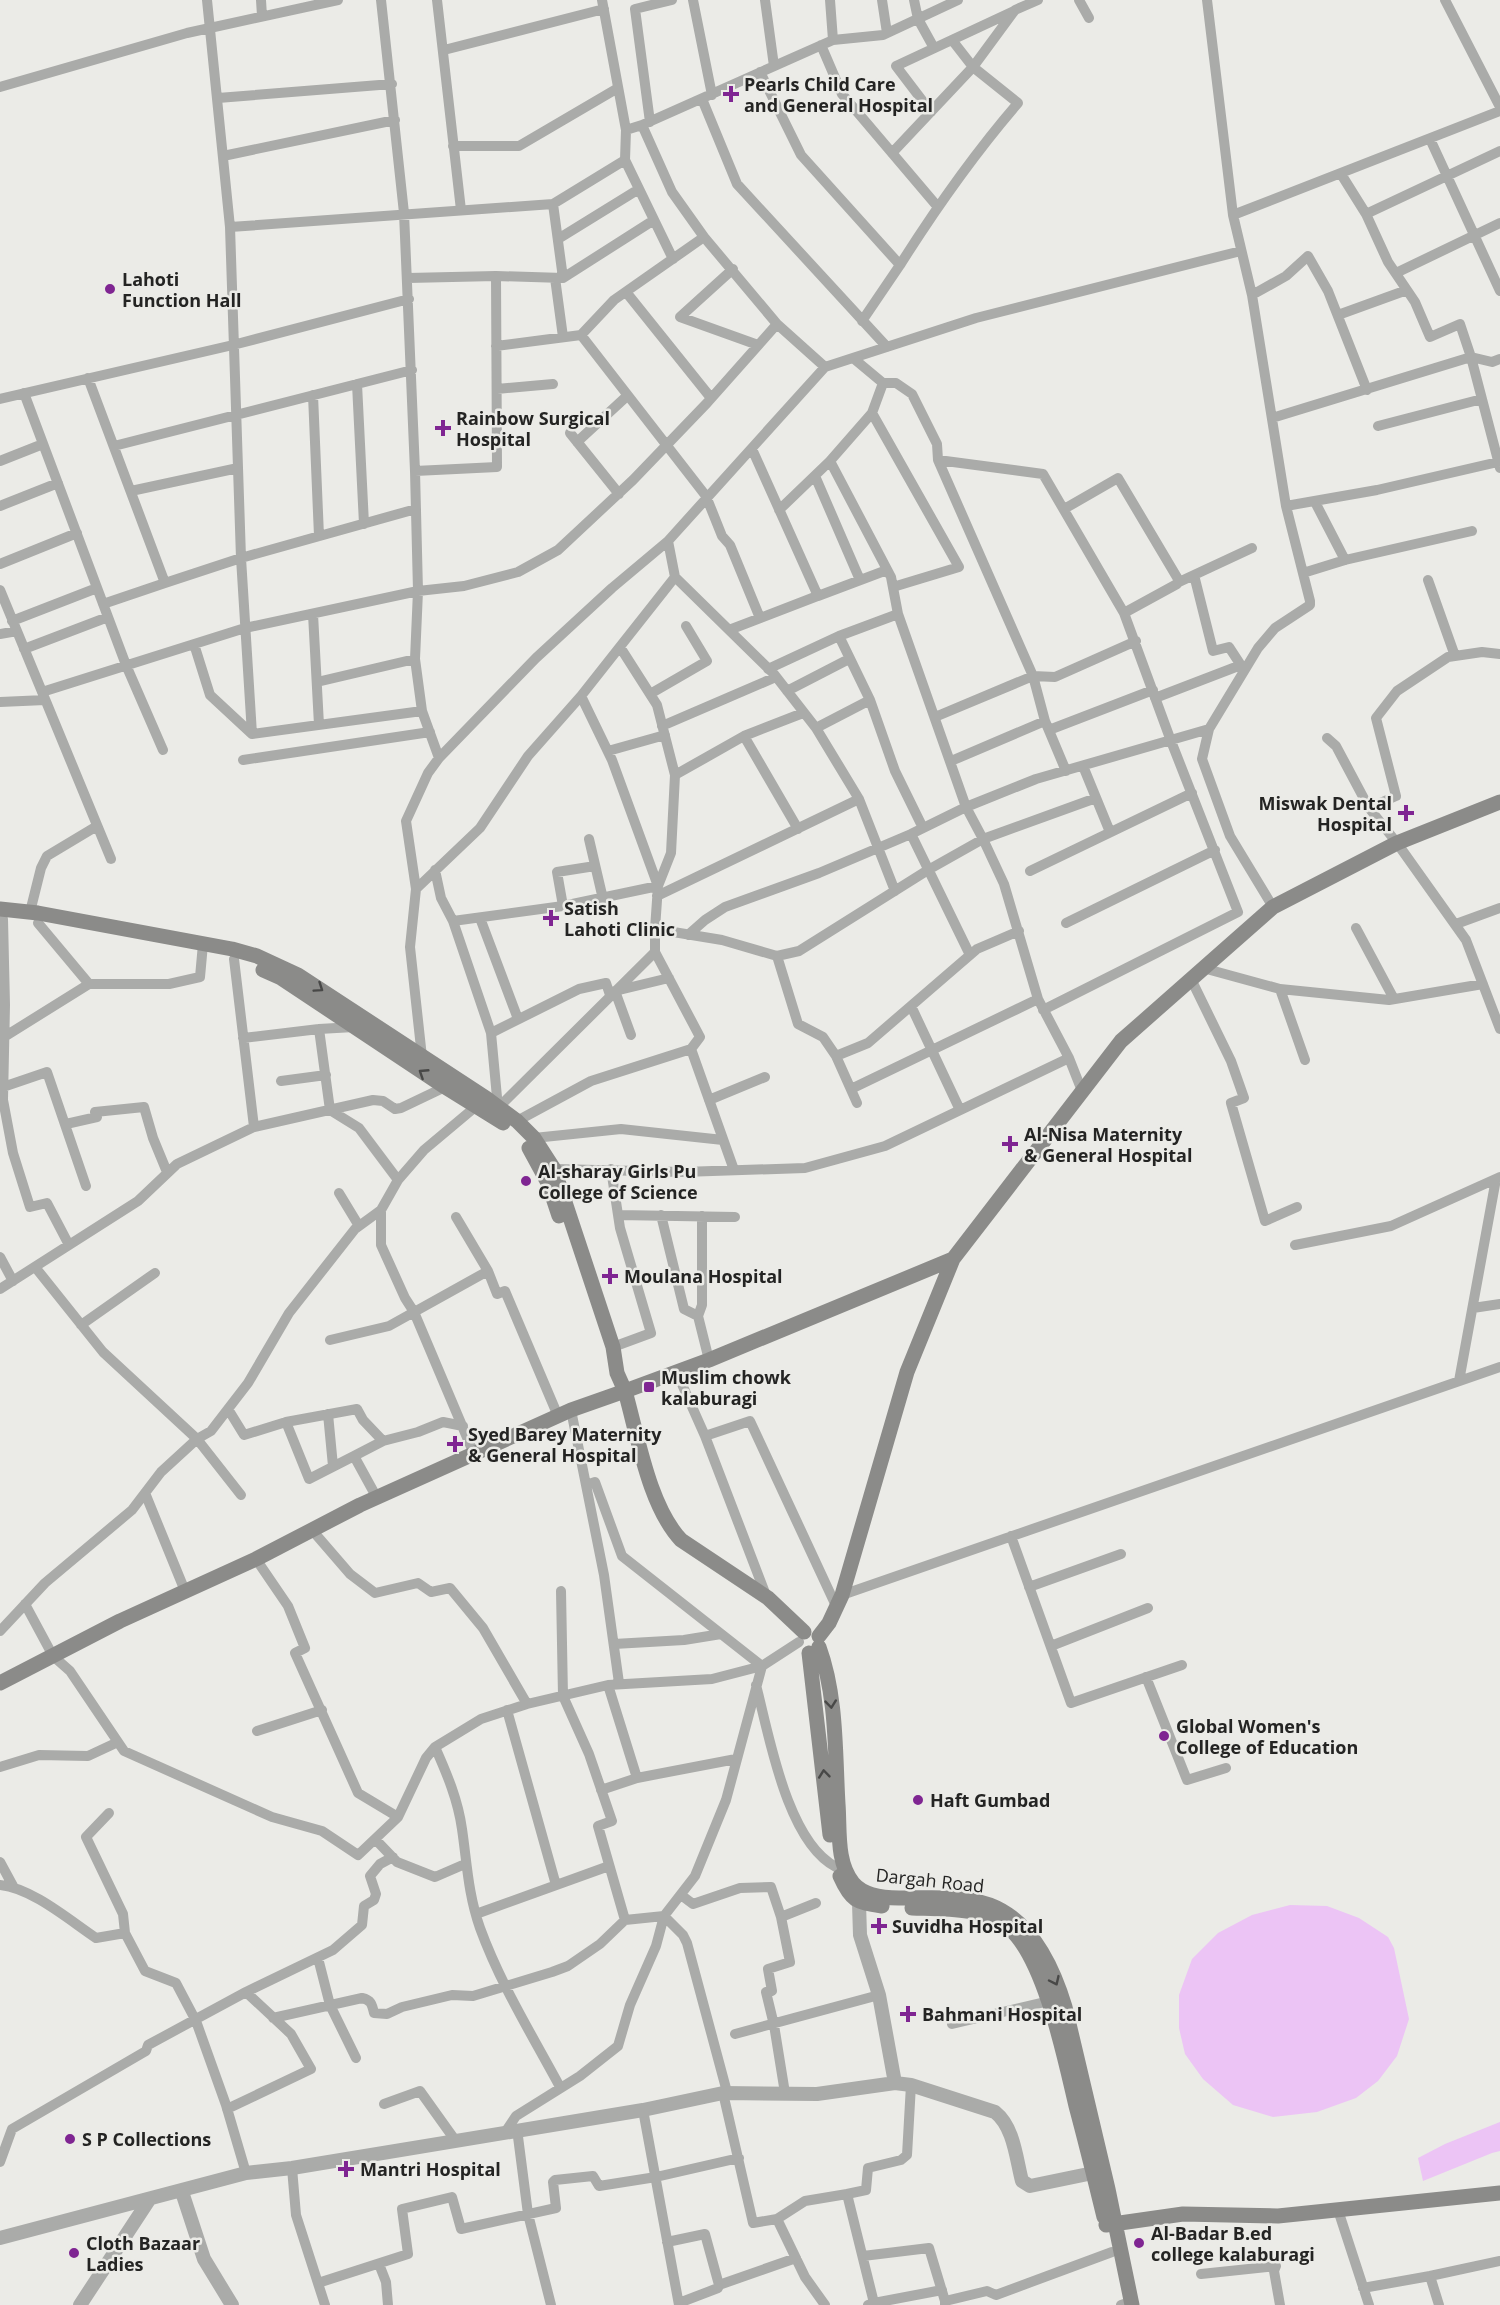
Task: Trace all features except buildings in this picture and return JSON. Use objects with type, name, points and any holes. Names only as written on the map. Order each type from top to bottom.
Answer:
[{"type":"main road","points":[[1,915],[34,918],[203,948],[232,949],[257,956],[298,975],[422,1057],[486,1104],[523,1140],[548,1183],[608,1361],[617,1373],[625,1391],[658,1508],[670,1528],[681,1540],[768,1598],[810,1642],[839,1601],[907,1372],[952,1259],[1121,1041],[1273,907],[1397,843],[1500,802]]},
{"type":"main road","points":[[203,948],[281,978],[445,1087],[486,1104],[516,1121],[534,1138],[554,1169],[613,1347],[617,1373]]},
{"type":"main road","points":[[0,1683],[376,1498],[564,1413],[677,1373],[952,1259]]},
{"type":"main road","name":"Dargah Road","points":[[810,1642],[836,1868],[848,1893],[858,1903],[894,1908],[977,1913],[1010,1928],[1031,1957],[1049,2001],[1093,2173],[1111,2225],[1112,2252],[1125,2305]]},
{"type":"main road","name":"Dargah Road","points":[[810,1642],[825,1665],[831,1701],[839,1808],[838,1832],[849,1877],[860,1890],[868,1894],[889,1898],[961,1900],[989,1905],[1017,1922],[1034,1940],[1054,1979],[1065,2007],[1111,2225],[1125,2305]]},
{"type":"main road","points":[[1111,2225],[1183,2214],[1278,2216],[1500,2193]]},
{"type":"street","points":[[207,0],[230,227],[241,558],[252,734]]},
{"type":"street","points":[[261,0],[262,16]]},
{"type":"street","points":[[0,87],[211,27],[332,0]]},
{"type":"street","points":[[381,0],[392,84],[408,278],[418,591],[415,659],[422,711],[439,758]]},
{"type":"street","points":[[437,0],[461,210]]},
{"type":"street","points":[[672,0],[635,9],[646,123],[672,192],[704,237],[777,324],[825,368]]},
{"type":"street","points":[[693,0],[707,97],[737,184],[887,348]]},
{"type":"street","points":[[765,0],[774,66]]},
{"type":"street","points":[[830,0],[833,40]]},
{"type":"street","points":[[882,0],[888,33]]},
{"type":"street","points":[[914,0],[918,19],[934,48]]},
{"type":"street","points":[[626,130],[707,97],[833,40],[888,33],[958,0]]},
{"type":"street","points":[[931,112],[896,66],[1038,0]]},
{"type":"street","points":[[1080,0],[1089,18]]},
{"type":"street","points":[[1207,0],[1233,215],[1252,295],[1286,506],[1311,605],[1269,634],[1243,667],[1209,729],[1202,759],[1230,836],[1273,907]]},
{"type":"street","points":[[1233,215],[1430,139],[1500,109],[1445,0]]},
{"type":"street","points":[[444,50],[603,4],[626,130],[625,160],[673,259]]},
{"type":"street","points":[[892,153],[973,67],[1015,10]]},
{"type":"street","points":[[862,321],[937,206],[981,146],[1018,103],[973,67],[952,40]]},
{"type":"street","points":[[821,45],[842,94],[937,206]]},
{"type":"street","points":[[760,72],[801,155],[900,265]]},
{"type":"street","points":[[218,98],[392,84]]},
{"type":"street","points":[[453,146],[519,146],[618,88]]},
{"type":"street","points":[[223,156],[395,120]]},
{"type":"street","points":[[1430,139],[1500,291]]},
{"type":"street","points":[[1366,214],[1500,151]]},
{"type":"street","points":[[230,227],[553,204],[625,160]]},
{"type":"street","points":[[1286,506],[1499,465],[1471,357],[1460,324],[1431,336],[1415,302],[1388,262],[1366,214],[1341,174]]},
{"type":"street","points":[[558,239],[639,189]]},
{"type":"street","points":[[553,204],[558,239],[563,337]]},
{"type":"street","points":[[408,278],[496,276],[559,278],[654,220]]},
{"type":"street","points":[[1396,273],[1500,223]]},
{"type":"street","points":[[496,346],[580,335],[614,300],[704,237]]},
{"type":"street","points":[[422,1057],[410,947],[416,889],[406,821],[428,774],[439,758],[536,658],[612,588],[668,541],[706,496],[825,368],[976,318],[1241,251]]},
{"type":"street","points":[[1252,295],[1286,276],[1308,256],[1328,291],[1367,390]]},
{"type":"street","points":[[733,269],[680,317],[758,345]]},
{"type":"street","points":[[415,471],[497,467],[496,276]]},
{"type":"street","points":[[1338,315],[1407,290]]},
{"type":"street","points":[[626,292],[711,398]]},
{"type":"street","points":[[0,399],[233,345],[409,299]]},
{"type":"street","points":[[0,702],[44,696],[126,665],[245,628],[418,591],[464,586],[518,572],[558,550],[619,494],[711,398],[777,324]]},
{"type":"street","points":[[580,335],[706,496],[723,536],[730,544],[759,618]]},
{"type":"street","points":[[1272,418],[1471,357],[1492,362],[1500,359]]},
{"type":"street","points":[[853,358],[883,383],[896,383],[912,394],[937,444],[938,460],[1033,676],[1047,726],[1066,771]]},
{"type":"street","points":[[114,446],[412,370]]},
{"type":"street","points":[[88,378],[165,583]]},
{"type":"street","points":[[779,510],[830,461],[872,413],[883,383]]},
{"type":"street","points":[[357,384],[364,524]]},
{"type":"street","points":[[497,389],[553,384]]},
{"type":"street","points":[[24,393],[126,665],[163,750]]},
{"type":"street","points":[[313,395],[319,537]]},
{"type":"street","points":[[619,494],[574,438],[627,396]]},
{"type":"street","points":[[1378,426],[1482,399]]},
{"type":"street","points":[[872,413],[959,567],[893,587]]},
{"type":"street","points":[[0,461],[43,444]]},
{"type":"street","points":[[752,449],[818,596],[820,595]]},
{"type":"street","points":[[938,460],[1043,474],[1124,613],[1238,912],[1044,1010]]},
{"type":"street","points":[[830,461],[887,570],[898,614],[966,807],[1004,884],[1038,999],[1069,1058],[1082,1091]]},
{"type":"street","points":[[131,491],[238,468]]},
{"type":"street","points":[[814,476],[860,580]]},
{"type":"street","points":[[1064,509],[1118,478],[1179,582]]},
{"type":"street","points":[[0,506],[58,483]]},
{"type":"street","points":[[1315,502],[1345,560]]},
{"type":"street","points":[[103,604],[241,558],[416,508]]},
{"type":"street","points":[[1303,573],[1345,560],[1472,531]]},
{"type":"street","points":[[0,564],[77,533]]},
{"type":"street","points":[[668,541],[675,577],[772,673],[816,728],[859,799],[895,891]]},
{"type":"street","points":[[1124,613],[1179,582],[1252,548]]},
{"type":"street","points":[[729,630],[887,570]]},
{"type":"street","points":[[1194,575],[1213,651],[1229,647],[1243,667]]},
{"type":"street","points":[[416,889],[480,828],[528,756],[581,696],[675,577]]},
{"type":"street","points":[[1428,580],[1455,656]]},
{"type":"street","points":[[0,634],[97,588]]},
{"type":"street","points":[[0,590],[111,859]]},
{"type":"street","points":[[313,614],[320,725]]},
{"type":"street","points":[[608,751],[664,731],[839,636],[898,614]]},
{"type":"street","points":[[24,649],[108,617]]},
{"type":"street","points":[[650,694],[707,661],[686,626]]},
{"type":"street","points":[[839,636],[870,700],[895,771],[923,828]]},
{"type":"street","points":[[934,717],[1033,676],[1055,678],[1136,641]]},
{"type":"street","points":[[194,644],[210,695],[252,734]]},
{"type":"street","points":[[516,1121],[591,1081],[691,1049],[700,1037],[655,952],[658,891],[671,853],[675,775],[657,705],[620,647]]},
{"type":"street","points":[[1369,808],[1396,796],[1376,718],[1397,691],[1448,657],[1482,652],[1500,654]]},
{"type":"street","points":[[317,682],[415,659]]},
{"type":"street","points":[[787,691],[849,659]]},
{"type":"street","points":[[951,761],[1047,726],[1243,667]]},
{"type":"street","points":[[581,696],[608,751],[658,891]]},
{"type":"street","points":[[816,728],[870,700]]},
{"type":"street","points":[[252,734],[422,711]]},
{"type":"street","points":[[675,775],[744,736],[804,713]]},
{"type":"street","points":[[688,935],[725,907],[819,873],[911,834],[966,807],[1036,779],[1209,729]]},
{"type":"street","points":[[243,760],[430,732]]},
{"type":"street","points":[[744,736],[798,829]]},
{"type":"street","points":[[1327,738],[1336,746],[1369,808],[1397,843],[1466,940],[1500,1029]]},
{"type":"street","points":[[1083,766],[1110,832]]},
{"type":"street","points":[[1030,870],[1192,792]]},
{"type":"street","points":[[655,929],[722,940],[777,956],[799,951],[928,870],[983,839],[1096,798]]},
{"type":"street","points":[[453,921],[658,891],[798,829],[859,799]]},
{"type":"street","points":[[89,984],[34,918],[41,868],[47,856],[97,826]]},
{"type":"street","points":[[911,834],[970,955]]},
{"type":"street","points":[[589,839],[603,899]]},
{"type":"street","points":[[1066,923],[1215,850]]},
{"type":"street","points":[[563,906],[557,872],[595,866]]},
{"type":"street","points":[[435,870],[441,898],[453,921],[490,1033],[486,1104]]},
{"type":"street","points":[[1456,924],[1500,908]]},
{"type":"street","points":[[1,915],[4,1037],[2,1101],[13,1153],[30,1207],[47,1203],[69,1245]]},
{"type":"street","points":[[480,918],[518,1019]]},
{"type":"street","points":[[1356,928],[1394,999]]},
{"type":"street","points":[[836,1056],[868,1043],[977,949],[1019,931]]},
{"type":"street","points":[[4,1037],[89,984],[168,984],[200,977],[203,948]]},
{"type":"street","points":[[0,1631],[45,1583],[132,1510],[161,1472],[197,1439],[212,1431],[248,1383],[289,1314],[359,1226],[381,1210],[398,1180],[424,1150],[486,1104],[655,952]]},
{"type":"street","points":[[777,956],[798,1024],[823,1037],[836,1056],[857,1103]]},
{"type":"street","points":[[234,959],[254,1127]]},
{"type":"street","points":[[1203,968],[1280,989],[1394,999],[1483,984]]},
{"type":"street","points":[[612,993],[669,978]]},
{"type":"street","points":[[1191,979],[1231,1060],[1244,1098],[1231,1103],[1265,1221],[1298,1207]]},
{"type":"street","points":[[490,1033],[579,989],[606,983],[631,1035]]},
{"type":"street","points":[[1280,989],[1305,1060]]},
{"type":"street","points":[[851,1089],[1038,999]]},
{"type":"street","points":[[911,1006],[960,1110]]},
{"type":"street","points":[[243,1038],[354,1027]]},
{"type":"street","points":[[319,1029],[330,1110]]},
{"type":"street","points":[[691,1049],[734,1170]]},
{"type":"street","points":[[554,1169],[683,1172],[805,1168],[885,1146],[1069,1058]]},
{"type":"street","points":[[3,1087],[47,1072],[86,1186]]},
{"type":"street","points":[[281,1081],[326,1075]]},
{"type":"street","points":[[709,1100],[765,1077]]},
{"type":"street","points":[[0,1289],[138,1201],[177,1164],[254,1127],[378,1100],[389,1107],[401,1108],[445,1087]]},
{"type":"street","points":[[66,1124],[97,1117],[95,1112],[144,1107],[153,1138],[167,1172]]},
{"type":"street","points":[[330,1110],[359,1128],[398,1180]]},
{"type":"street","points":[[534,1138],[621,1129],[723,1140]]},
{"type":"street","points":[[611,1169],[618,1215],[651,1333],[613,1347]]},
{"type":"street","points":[[1295,1245],[1391,1226],[1498,1178]]},
{"type":"street","points":[[1459,1381],[1498,1178]]},
{"type":"street","points":[[339,1193],[359,1226]]},
{"type":"street","points":[[381,1210],[381,1245],[405,1298],[414,1312],[474,1454]]},
{"type":"street","points":[[618,1215],[735,1216]]},
{"type":"street","points":[[661,1215],[684,1309],[698,1317]]},
{"type":"street","points":[[702,1216],[702,1305],[698,1317],[709,1360]]},
{"type":"street","points":[[456,1217],[488,1271],[497,1294],[505,1291],[564,1413],[586,1485],[604,1575],[614,1644],[614,1684],[638,1778]]},
{"type":"street","points":[[0,1257],[13,1281]]},
{"type":"street","points":[[35,1267],[103,1352],[197,1439],[241,1495]]},
{"type":"street","points":[[330,1340],[378,1330],[488,1271]]},
{"type":"street","points":[[81,1325],[154,1273]]},
{"type":"street","points":[[1473,1308],[1500,1304]]},
{"type":"street","points":[[705,1436],[750,1421],[839,1601],[1011,1536],[1500,1367]]},
{"type":"street","points":[[677,1373],[705,1436],[768,1598]]},
{"type":"street","points":[[228,1408],[244,1435],[286,1422],[357,1409],[363,1420],[383,1441]]},
{"type":"street","points":[[328,1414],[333,1466]]},
{"type":"street","points":[[286,1422],[309,1479],[383,1441],[418,1432],[443,1422],[463,1426]]},
{"type":"street","points":[[354,1456],[376,1498]]},
{"type":"street","points":[[586,1485],[595,1482],[622,1556],[762,1666]]},
{"type":"street","points":[[145,1493],[185,1591]]},
{"type":"street","points":[[312,1530],[350,1574],[375,1593],[418,1583],[431,1592],[450,1588],[483,1628],[527,1704]]},
{"type":"street","points":[[1011,1536],[1071,1703],[1182,1665]]},
{"type":"street","points":[[1029,1587],[1121,1554]]},
{"type":"street","points":[[256,1559],[288,1606],[305,1648],[295,1653],[358,1793],[398,1817]]},
{"type":"street","points":[[561,1591],[563,1696],[589,1754],[612,1821],[598,1826],[625,1920]]},
{"type":"street","points":[[25,1604],[53,1656],[70,1671],[124,1751],[272,1817],[322,1831],[358,1854],[398,1817],[426,1758],[435,1747],[481,1719],[527,1704],[614,1684],[712,1678],[762,1666],[810,1642]]},
{"type":"street","points":[[1051,1646],[1148,1608]]},
{"type":"street","points":[[614,1644],[684,1640],[721,1634]]},
{"type":"street","points":[[551,2305],[528,2214],[512,2130],[516,2116],[580,2076],[618,2046],[630,2005],[656,1946],[664,1916],[695,1876],[726,1800],[762,1666]]},
{"type":"street","points":[[1146,1677],[1187,1780],[1226,1768]]},
{"type":"street","points":[[756,1684],[789,1805],[806,1838],[825,1862],[836,1868]]},
{"type":"street","points":[[257,1731],[322,1710]]},
{"type":"street","points":[[507,1710],[556,1885]]},
{"type":"street","points":[[0,1767],[39,1755],[88,1755],[118,1742]]},
{"type":"street","points":[[435,1747],[453,1787],[462,1828],[465,1864],[480,1927],[507,1987],[560,2087]]},
{"type":"street","points":[[601,1790],[638,1778],[736,1759]]},
{"type":"street","points":[[109,1813],[86,1837],[123,1914],[125,1933],[145,1971],[176,1983],[196,2021],[227,2109],[246,2173]]},
{"type":"street","points":[[375,1839],[397,1862],[435,1877],[465,1864]]},
{"type":"street","points":[[0,2162],[12,2130],[146,2051],[148,2045],[246,1992],[336,1948],[362,1925],[364,1906],[374,1900],[376,1894],[370,1876],[380,1864],[393,1857]]},
{"type":"street","points":[[0,1862],[13,1886]]},
{"type":"street","points":[[476,1914],[609,1866]]},
{"type":"street","points":[[0,1885],[13,1886],[47,1905],[96,1938],[125,1933]]},
{"type":"street","points":[[681,1895],[693,1904],[740,1888],[771,1887],[790,1962],[768,1969],[772,1991],[766,1992],[785,2092]]},
{"type":"street","points":[[780,1917],[816,1903]]},
{"type":"street","points":[[858,1903],[860,1935],[879,1995],[895,2083]]},
{"type":"street","points":[[273,2018],[362,1998],[368,1999],[372,2004],[374,2013],[387,2014],[402,2007],[452,1995],[473,1996],[568,1966],[600,1944],[625,1920],[664,1916]]},
{"type":"street","points":[[664,1916],[683,1935],[687,1943],[725,2092],[753,2223],[777,2218],[805,2201],[867,2190],[868,2168],[901,2160],[907,2155],[911,2085]]},
{"type":"street","points":[[318,1958],[330,2005],[356,2058]]},
{"type":"street","points":[[227,2109],[311,2069],[291,2034],[246,1992]]},
{"type":"street","points":[[735,2034],[879,1995]]},
{"type":"street","points":[[952,2024],[1049,2001]]},
{"type":"street","points":[[0,2238],[182,2192],[246,2173],[292,2168],[643,2110],[725,2092],[817,2094],[895,2083],[911,2085],[995,2112],[1001,2116],[1009,2133],[1022,2181],[1026,2184],[1037,2185],[1093,2173]]},
{"type":"street","points":[[384,2104],[420,2091],[454,2140]]},
{"type":"street","points":[[643,2110],[679,2304],[718,2288],[719,2285],[796,2258]]},
{"type":"street","points":[[318,2283],[408,2253],[401,2209],[452,2197],[460,2229],[557,2208],[553,2182],[555,2180],[593,2176],[599,2186],[656,2177],[739,2158]]},
{"type":"street","points":[[292,2168],[296,2215],[325,2305]]},
{"type":"street","points":[[182,2192],[204,2259],[232,2305]]},
{"type":"street","points":[[847,2194],[863,2256],[871,2304],[944,2299],[987,2291],[996,2295],[1112,2252]]},
{"type":"street","points":[[80,2305],[149,2200]]},
{"type":"street","points":[[1338,2210],[1369,2305]]},
{"type":"street","points":[[777,2218],[805,2277],[825,2305]]},
{"type":"street","points":[[667,2242],[705,2234],[719,2285]]},
{"type":"street","points":[[863,2256],[929,2248],[944,2299]]},
{"type":"street","points":[[1363,2288],[1500,2261]]},
{"type":"street","points":[[379,2264],[386,2282],[388,2305]]},
{"type":"street","points":[[1201,2274],[1276,2266],[1274,2271],[1280,2305]]},
{"type":"street","points":[[1430,2276],[1439,2305]]},
{"type":"shaded area","points":[[1290,1905],[1327,1906],[1359,1918],[1388,1937],[1394,1948],[1409,2019],[1397,2056],[1378,2081],[1356,2098],[1317,2112],[1273,2117],[1233,2105],[1203,2079],[1185,2054],[1179,2028],[1179,1995],[1192,1959],[1218,1933],[1252,1915]]},
{"type":"shaded area","points":[[1500,2122],[1500,2151],[1423,2181],[1418,2158],[1445,2144]]},
{"type":"place","name":"Pearls Child Care and General Hospital","points":[[731,94]]},
{"type":"place","name":"Lahoti Function Hall","points":[[110,289]]},
{"type":"place","name":"Rainbow Surgical Hospital","points":[[443,428]]},
{"type":"place","name":"Miswak Dental Hospital","points":[[1406,813]]},
{"type":"place","name":"Satish Lahoti Clinic","points":[[551,918]]},
{"type":"place","name":"Al-Nisa Maternity & General Hospital","points":[[1010,1144]]},
{"type":"place","name":"Al-sharay Girls Pu College of Science","points":[[526,1181]]},
{"type":"place","name":"Moulana Hospital","points":[[610,1276]]},
{"type":"place","name":"Muslim chowk kalaburagi","points":[[649,1387]]},
{"type":"place","name":"Syed Barey Maternity & General Hospital","points":[[455,1444]]},
{"type":"place","name":"Global Women's College of Education","points":[[1164,1736]]},
{"type":"place","name":"Haft Gumbad","points":[[918,1800]]},
{"type":"place","name":"Suvidha Hospital","points":[[879,1926]]},
{"type":"place","name":"Bahmani Hospital","points":[[908,2014]]},
{"type":"place","name":"S P Collections","points":[[70,2139]]},
{"type":"place","name":"Mantri Hospital","points":[[346,2169]]},
{"type":"place","name":"Al-Badar B.ed college kalaburagi","points":[[1139,2243]]},
{"type":"place","name":"Cloth Bazaar Ladies","points":[[74,2253]]}]
